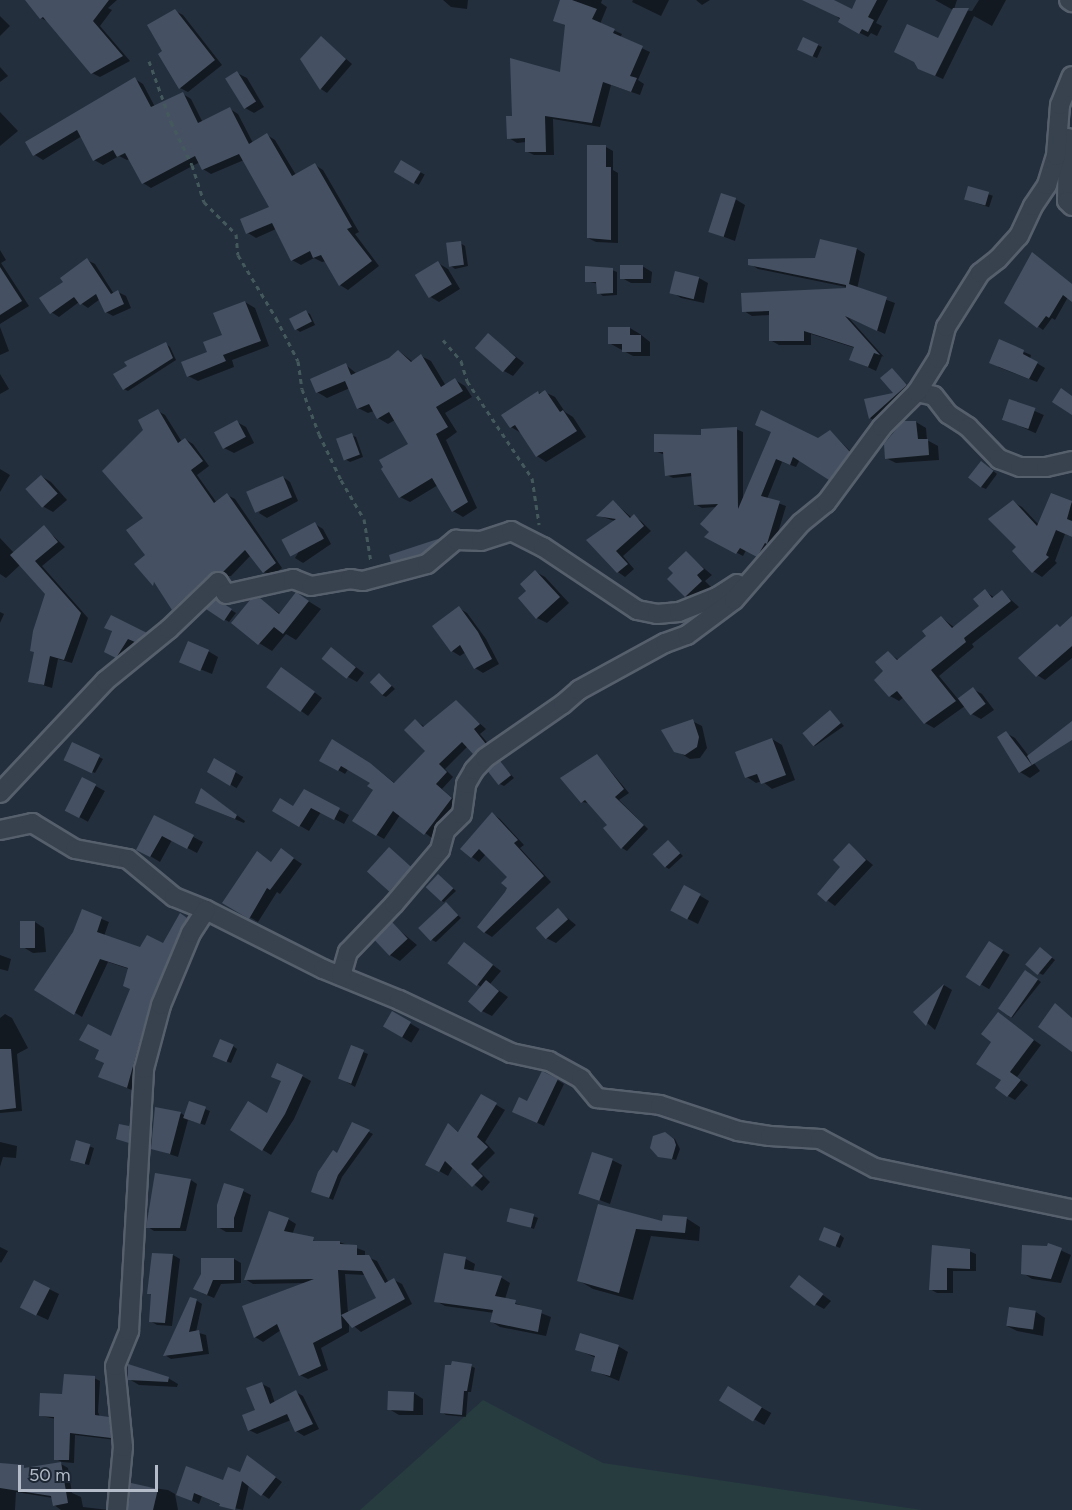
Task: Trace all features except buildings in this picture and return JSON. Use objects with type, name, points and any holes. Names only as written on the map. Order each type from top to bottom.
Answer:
[{"type":"street","points":[[341,976],[348,952],[394,904],[440,850],[445,831],[462,814],[466,784],[474,770],[485,758],[579,690],[665,643],[687,635],[735,600],[801,523],[826,503],[882,427],[917,392],[938,359],[946,327],[980,273],[998,259],[1019,236],[1033,206],[1047,185],[1056,156],[1060,105],[1072,76]]},
{"type":"street","points":[[1060,105],[1068,134],[1067,201],[1072,206]]},
{"type":"street","points":[[917,392],[933,396],[948,414],[968,427],[999,459],[1020,468],[1072,461]]},
{"type":"street","points":[[0,793],[105,681],[169,629],[218,582],[226,594],[293,579],[311,586],[350,579],[363,581],[426,564],[456,540],[481,541],[511,531],[543,547],[637,610],[657,614],[679,612],[717,597],[769,563]]},
{"type":"street","points":[[0,830],[32,823],[75,849],[128,859],[174,897],[206,910],[278,948],[511,1053],[549,1061],[581,1079],[597,1098],[660,1105],[738,1131],[770,1136],[820,1139],[875,1168],[1072,1209]]},
{"type":"street","points":[[117,1510],[123,1447],[116,1366],[129,1331],[144,1069],[161,1005],[191,933],[206,910]]},
{"type":"path","points":[[148,61],[171,122],[192,165],[204,202],[236,234],[238,255],[276,318],[298,361],[302,389],[319,434],[341,480],[364,519],[374,578]]},
{"type":"path","points":[[443,340],[462,361],[467,381],[532,478],[543,547]]},
{"type":"green space","points":[[483,1400],[603,1463],[922,1510],[360,1510]]}]
